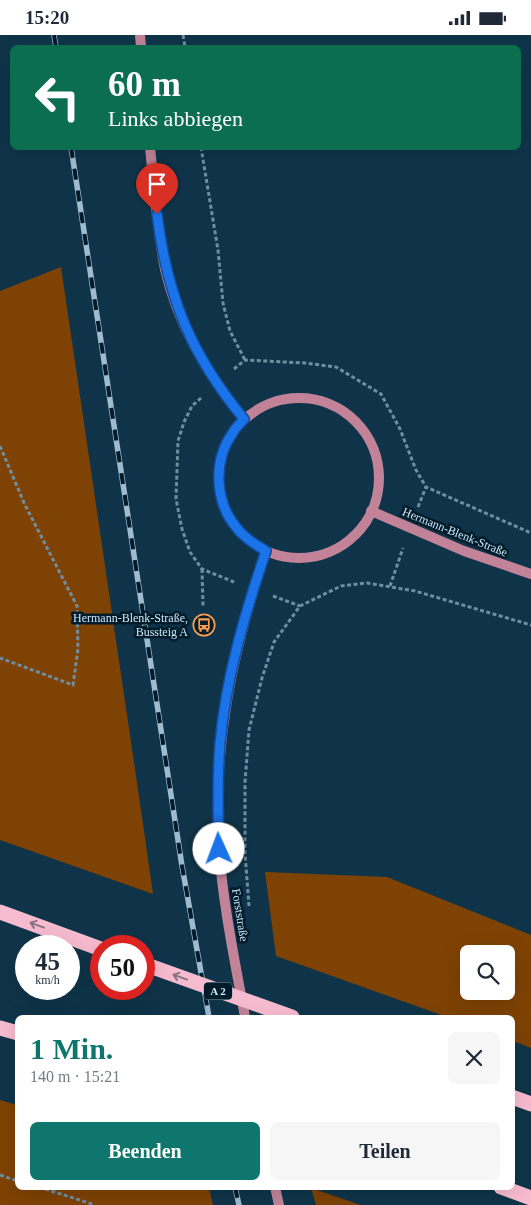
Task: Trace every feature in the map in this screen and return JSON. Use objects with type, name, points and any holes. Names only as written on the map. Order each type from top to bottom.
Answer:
[{"type":"highway","points":[[0,912],[90,945]]},
{"type":"highway","name":"A 2","points":[[155,968],[286,1015]]},
{"type":"highway","points":[[0,1028],[15,1032]]},
{"type":"highway","points":[[515,1098],[531,1104]]},
{"type":"highway","points":[[509,1190],[531,1198]]},
{"type":"main road","points":[[150,150],[158,221],[166,269],[176,306],[191,341],[217,384],[244,419]]},
{"type":"main road","points":[[299,398],[318,400],[337,408],[353,419],[366,434],[375,452],[379,472],[378,492],[371,511],[362,526],[350,539],[335,549],[301,558],[283,556],[266,551],[250,541],[235,527],[225,510],[220,491],[219,471],[222,452],[231,434],[244,419],[260,407],[279,400],[299,398]]},
{"type":"main road","name":"Hermann-Blenk-Straße","points":[[371,511],[464,551],[531,574]]},
{"type":"main road","name":"Forststraße","points":[[245,1015],[225,903],[219,849],[220,742],[228,690],[240,636],[266,551]]},
{"type":"main road","points":[[276,1190],[279,1205]]},
{"type":"path","points":[[201,150],[218,250],[223,303],[230,331],[245,360]]},
{"type":"path","points":[[203,606],[202,569],[190,551],[182,529],[176,499],[178,441],[184,422],[192,407],[245,360],[305,363],[336,367],[381,394],[400,429],[416,470],[426,487],[531,533]]},
{"type":"path","points":[[0,446],[25,505],[77,606],[78,649],[73,685],[0,658]]},
{"type":"path","points":[[202,569],[300,605]]},
{"type":"path","points":[[250,910],[245,853],[245,783],[249,731],[262,678],[274,642],[300,605],[341,586],[367,583],[415,591],[531,625]]},
{"type":"path","points":[[0,1175],[15,1180]]},
{"type":"path","points":[[48,1190],[95,1205]]},
{"type":"shaded area","points":[[61,267],[153,894],[0,840],[0,291]]},
{"type":"shaded area","points":[[265,872],[387,877],[531,935],[531,1048],[515,1042],[515,1015],[441,1015],[276,956]]},
{"type":"shaded area","points":[[0,1100],[15,1104],[15,1190],[209,1190],[213,1205],[0,1205]]},
{"type":"shaded area","points":[[312,1190],[317,1190],[361,1205],[316,1205]]},
{"type":"railway","points":[[54,35],[56,45]]},
{"type":"railway","points":[[71,150],[182,866],[209,1015]]},
{"type":"railway","points":[[236,1190],[239,1205]]},
{"type":"place","name":"Hermann-Blenk-Straße, Bussteig A","points":[[204,625]]},
{"type":"route","points":[[157,214],[166,269],[176,306],[191,341],[205,366],[244,419],[231,434],[222,452],[219,471],[220,491],[225,510],[235,527],[250,541],[266,551],[246,614],[228,690],[220,742],[219,849]]}]
